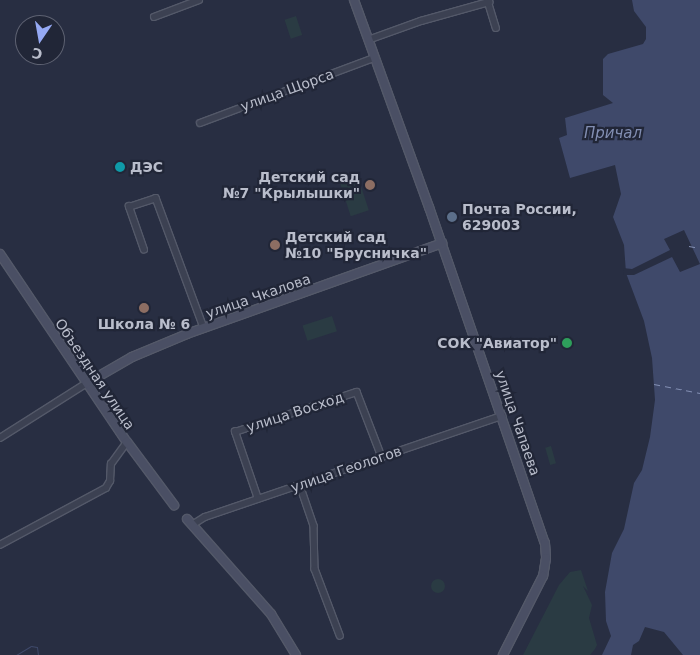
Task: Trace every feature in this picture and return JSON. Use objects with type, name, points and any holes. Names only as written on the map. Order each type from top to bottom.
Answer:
[{"type":"main road","name":"улица Чапаева","points":[[354,0],[442,243],[540,528],[546,558],[540,582],[503,655]]},
{"type":"main road","name":"улица Чкалова","points":[[87,383],[141,352],[442,243]]},
{"type":"main road","name":"Объездная улица","points":[[0,254],[126,442],[174,505]]},
{"type":"main road","points":[[187,519],[271,614],[296,655]]},
{"type":"street","points":[[154,17],[199,0]]},
{"type":"street","points":[[368,40],[421,20],[488,1],[496,28]]},
{"type":"street","name":"улица Щорса","points":[[200,123],[374,58]]},
{"type":"street","points":[[144,250],[129,207],[156,198],[204,328]]},
{"type":"street","points":[[0,438],[87,383]]},
{"type":"street","name":"улица Восход","points":[[258,500],[235,432],[357,392],[382,457]]},
{"type":"street","name":"улица Геологов","points":[[192,526],[205,517],[502,416]]},
{"type":"street","points":[[0,545],[106,488],[110,481],[111,464],[126,442]]},
{"type":"street","points":[[300,485],[314,526],[315,569],[340,635]]},
{"type":"shaded area","points":[[296,16],[302,35],[291,39],[285,20]]},
{"type":"shaded area","points":[[358,177],[369,210],[351,216],[340,183]]},
{"type":"shaded area","points":[[332,316],[337,331],[307,341],[303,326]]},
{"type":"shaded area","points":[[551,446],[556,463],[550,465],[545,448]]},
{"type":"shaded area","points":[[581,570],[588,591],[583,586],[592,605],[589,618],[597,645],[595,649],[590,655],[523,655],[559,585],[570,572]]},
{"type":"shaded area","points":[[435,579],[441,579],[445,586],[441,593],[435,593],[431,589],[431,583]]},
{"type":"water","name":"Причал","points":[[632,0],[700,0],[700,655],[683,655],[664,632],[645,627],[639,641],[633,645],[631,655],[602,655],[611,636],[606,621],[605,592],[612,553],[624,529],[634,483],[642,470],[650,437],[655,400],[652,358],[644,321],[626,273],[624,245],[613,217],[621,194],[615,165],[570,178],[559,138],[567,135],[565,118],[613,103],[603,95],[603,59],[608,54],[643,44],[646,39],[646,27],[634,11]]},
{"type":"pier","points":[[684,230],[700,264],[680,272],[672,257],[634,275],[624,275],[623,268],[632,269],[670,250],[664,239]]},
{"type":"waterway","points":[[16,655],[31,646],[37,647],[38,655]]},
{"type":"ferry route","points":[[689,246],[700,248]]},
{"type":"ferry route","points":[[654,384],[700,393]]},
{"type":"place","name":"ДЭС","points":[[120,167]]},
{"type":"place","name":"Детский сад №7 \"Крылышки\"","points":[[370,185]]},
{"type":"place","name":"Почта России, 629003","points":[[452,217]]},
{"type":"place","name":"Детский сад №10 \"Брусничка\"","points":[[275,245]]},
{"type":"place","name":"Школа № 6","points":[[144,308]]},
{"type":"place","name":"СОК \"Авиатор\"","points":[[567,343]]}]
